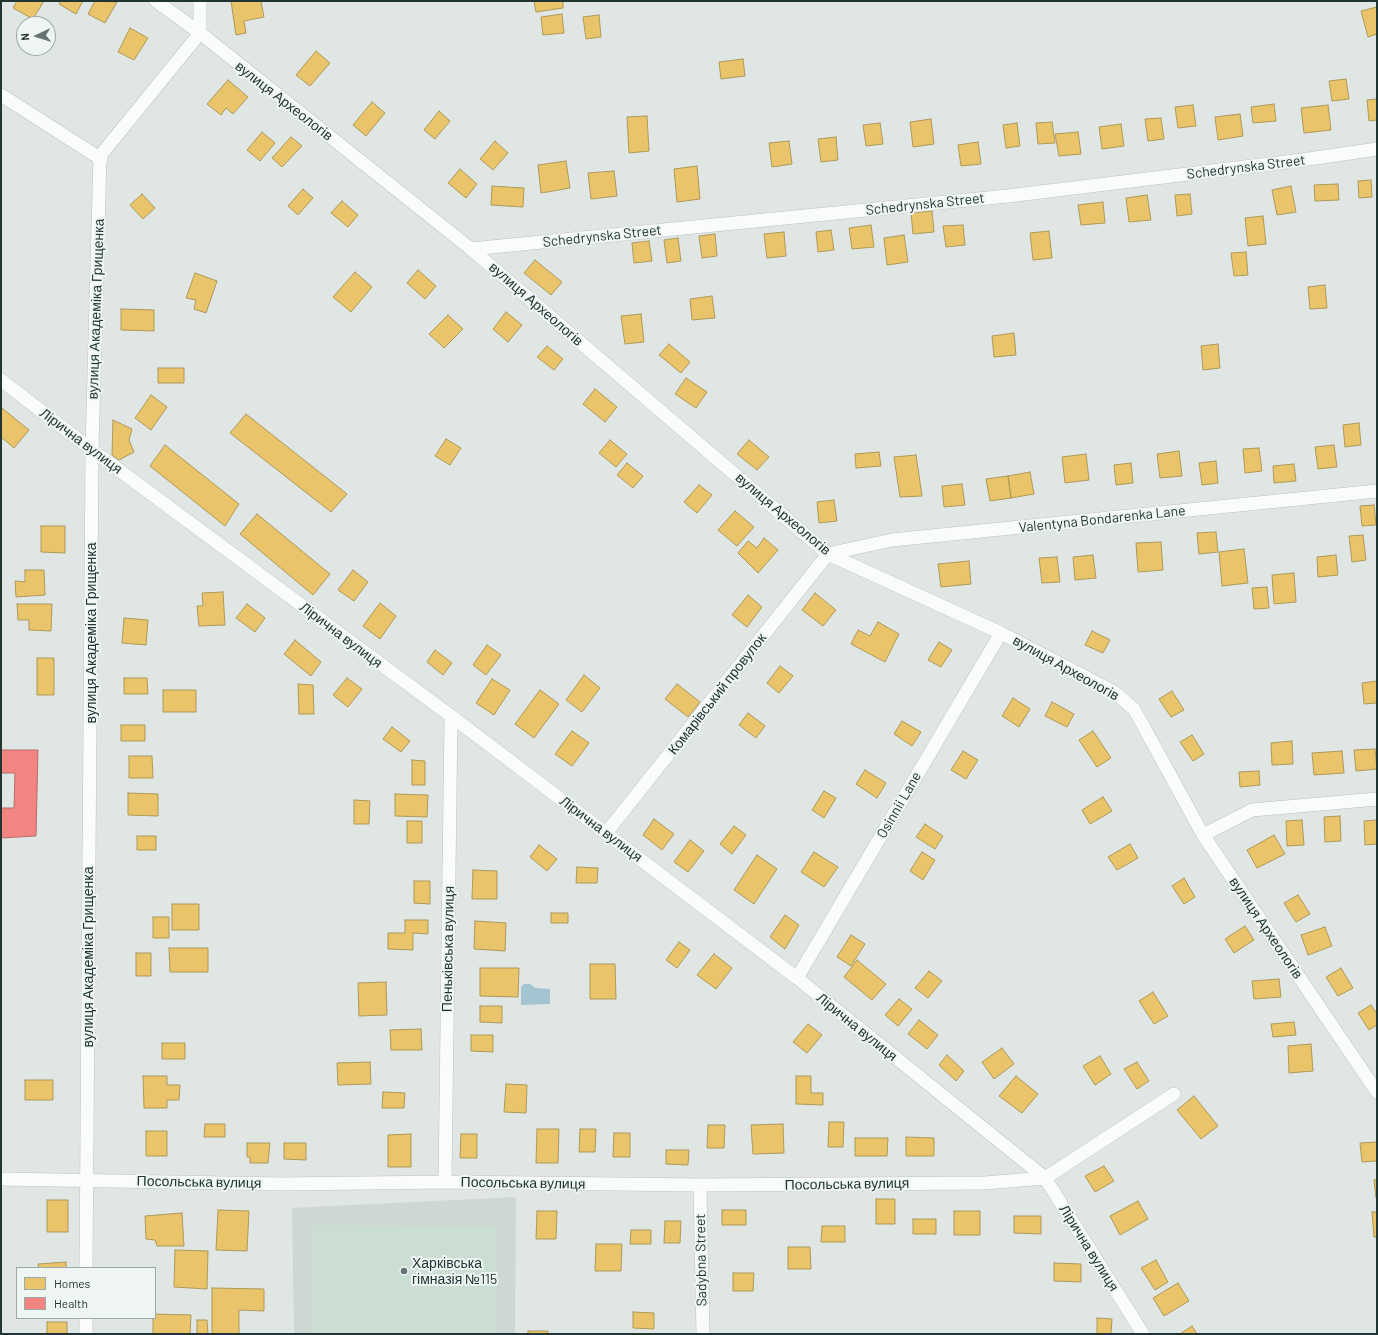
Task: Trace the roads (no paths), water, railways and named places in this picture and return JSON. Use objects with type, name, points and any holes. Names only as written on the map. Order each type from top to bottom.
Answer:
[{"type":"street","name":"вулиця Археологів","points":[[156,1],[200,33],[471,248],[828,554],[1000,633],[1114,692],[1134,709],[1203,835],[1377,1092]]},
{"type":"street","points":[[1,95],[101,159],[100,156],[200,33],[200,1]]},
{"type":"street","name":"Schedrynska Street","points":[[471,248],[1008,196],[1302,160],[1377,149]]},
{"type":"street","name":"вулиця Академіка Грищенка","points":[[86,1267],[92,450],[101,159]]},
{"type":"street","name":"Лірична вулиця","points":[[1,380],[92,450],[451,716],[797,978],[1045,1178],[1143,1334]]},
{"type":"street","name":"Valentyna Bondarenka Lane","points":[[828,554],[892,540],[1377,491]]},
{"type":"street","name":"Комарівський провулок","points":[[606,834],[828,554]]},
{"type":"street","name":"Osinnii Lane","points":[[797,978],[1000,633]]},
{"type":"street","name":"Пеньківська вулиця","points":[[445,1182],[451,716]]},
{"type":"street","points":[[1203,835],[1252,810],[1377,798]]},
{"type":"street","points":[[1045,1178],[1174,1094]]},
{"type":"street","name":"Посольська вулиця","points":[[1,1179],[282,1184],[445,1182],[700,1185],[985,1183],[1045,1178]]},
{"type":"street","name":"Sadybna Street","points":[[700,1185],[703,1334]]},
{"type":"street","points":[[86,1319],[86,1334]]},
{"type":"water","points":[[524,984],[530,984],[535,988],[550,989],[550,1004],[521,1005],[521,987]]},
{"type":"place","name":"Харківська гімназія №115","points":[[404,1271]]}]
